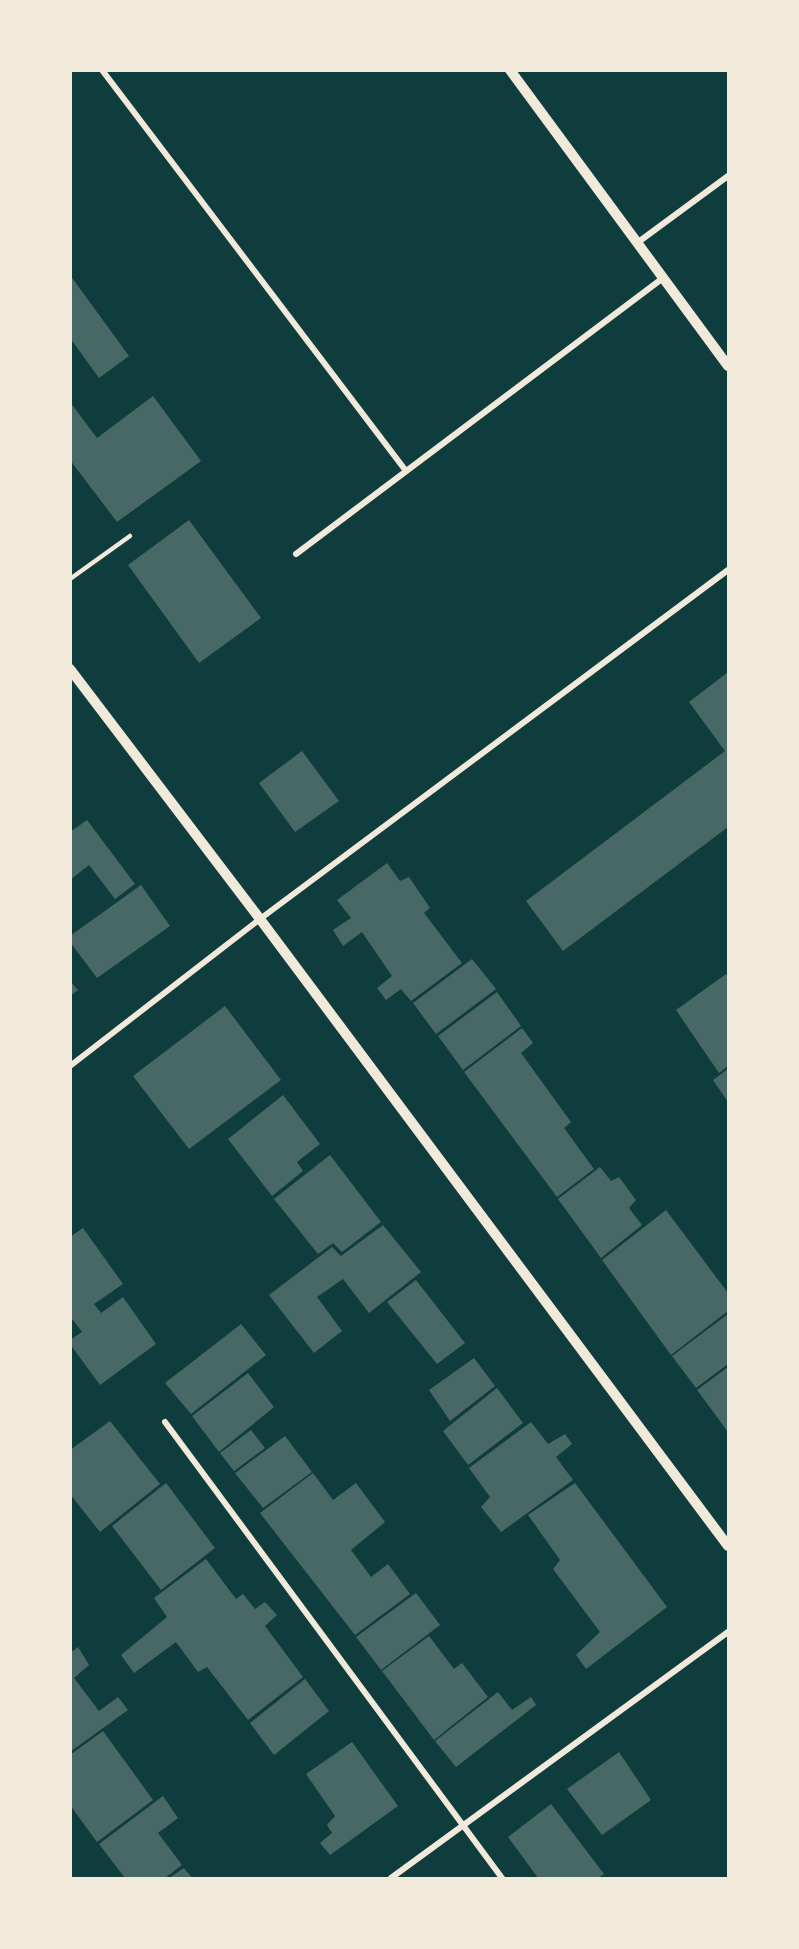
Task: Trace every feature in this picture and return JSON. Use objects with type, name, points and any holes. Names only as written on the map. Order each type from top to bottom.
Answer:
[{"type":"street","points":[[102,70],[406,471]]},
{"type":"street","points":[[510,70],[729,366]]},
{"type":"street","points":[[637,243],[729,176]]},
{"type":"street","points":[[296,554],[663,278]]},
{"type":"street","points":[[70,1066],[260,919],[729,570]]},
{"type":"street","points":[[70,669],[729,1546]]},
{"type":"street","points":[[165,1422],[502,1878]]},
{"type":"street","points":[[391,1878],[729,1632]]},
{"type":"lane","points":[[70,579],[130,536]]},
{"type":"building","points":[[70,275],[129,356],[99,378],[70,338]]},
{"type":"building","points":[[153,396],[201,461],[117,522],[70,460],[70,402],[97,438]]},
{"type":"building","points":[[189,520],[261,618],[199,663],[128,565]]},
{"type":"building","points":[[728,672],[728,827],[563,951],[526,901],[725,751],[689,702]]},
{"type":"building","points":[[302,751],[339,801],[295,832],[259,783]]},
{"type":"building","points":[[87,820],[135,884],[115,899],[89,865],[70,880],[70,832]]},
{"type":"building","points":[[387,863],[400,881],[409,877],[430,908],[424,913],[462,963],[411,1001],[401,989],[386,1000],[377,988],[392,976],[362,932],[343,946],[333,930],[351,918],[337,900]]},
{"type":"building","points":[[141,885],[170,926],[97,978],[70,942],[70,936]]},
{"type":"building","points":[[472,959],[496,989],[436,1034],[413,1003]]},
{"type":"building","points":[[726,974],[728,977],[728,1066],[719,1073],[676,1010]]},
{"type":"building","points":[[70,981],[78,990],[70,996]]},
{"type":"building","points":[[497,992],[521,1026],[463,1070],[438,1036]]},
{"type":"building","points":[[225,1006],[281,1080],[189,1149],[133,1076]]},
{"type":"building","points":[[522,1028],[533,1043],[521,1053],[571,1122],[564,1128],[594,1169],[557,1197],[464,1072]]},
{"type":"building","points":[[728,1069],[728,1102],[713,1080]]},
{"type":"building","points":[[283,1095],[320,1144],[297,1162],[303,1171],[272,1196],[228,1139]]},
{"type":"building","points":[[330,1155],[381,1222],[342,1252],[333,1243],[318,1254],[274,1199]]},
{"type":"building","points":[[600,1167],[611,1181],[619,1177],[636,1200],[629,1208],[642,1225],[601,1258],[558,1199]]},
{"type":"building","points":[[666,1210],[728,1293],[728,1311],[671,1355],[602,1260]]},
{"type":"building","points":[[383,1225],[421,1272],[369,1313],[343,1279],[317,1297],[342,1331],[314,1353],[269,1295],[332,1247],[341,1256]]},
{"type":"building","points":[[83,1228],[123,1284],[94,1304],[101,1313],[123,1297],[156,1344],[100,1385],[70,1344],[70,1340],[82,1332],[73,1320],[70,1322],[70,1237]]},
{"type":"building","points":[[416,1280],[465,1343],[437,1364],[387,1302]]},
{"type":"building","points":[[728,1314],[728,1364],[696,1388],[672,1356]]},
{"type":"building","points":[[241,1324],[266,1355],[191,1414],[165,1383]]},
{"type":"building","points":[[474,1358],[495,1386],[450,1421],[429,1390]]},
{"type":"building","points":[[728,1367],[728,1432],[697,1390]]},
{"type":"building","points":[[248,1373],[274,1407],[219,1452],[192,1416]]},
{"type":"building","points":[[497,1388],[523,1423],[468,1465],[443,1431]]},
{"type":"building","points":[[110,1421],[160,1484],[100,1532],[70,1494],[70,1450]]},
{"type":"building","points":[[531,1422],[548,1444],[565,1434],[572,1444],[556,1457],[573,1480],[501,1532],[481,1507],[490,1497],[469,1468]]},
{"type":"building","points":[[251,1430],[265,1448],[234,1471],[220,1453]]},
{"type":"building","points":[[285,1436],[312,1472],[263,1508],[235,1473]]},
{"type":"building","points":[[313,1473],[333,1500],[356,1483],[385,1522],[351,1550],[371,1577],[388,1564],[410,1594],[355,1635],[260,1513]]},
{"type":"building","points":[[166,1483],[215,1548],[161,1590],[112,1526]]},
{"type":"building","points":[[575,1483],[667,1607],[586,1669],[576,1655],[600,1632],[553,1569],[560,1560],[528,1515]]},
{"type":"building","points":[[206,1559],[236,1599],[243,1594],[255,1609],[265,1602],[277,1615],[265,1626],[303,1677],[248,1720],[207,1667],[198,1672],[176,1642],[134,1673],[121,1655],[167,1617],[154,1598]]},
{"type":"building","points":[[416,1593],[440,1625],[381,1670],[356,1637]]},
{"type":"building","points":[[429,1636],[454,1669],[462,1663],[488,1697],[434,1740],[382,1671]]},
{"type":"building","points":[[78,1647],[89,1665],[74,1678],[99,1711],[118,1697],[128,1710],[70,1752],[70,1653]]},
{"type":"building","points":[[305,1679],[329,1711],[274,1755],[250,1723]]},
{"type":"building","points":[[498,1692],[512,1710],[531,1697],[536,1705],[456,1767],[435,1741]]},
{"type":"building","points":[[103,1731],[153,1800],[97,1842],[70,1805],[70,1755]]},
{"type":"building","points":[[352,1742],[398,1806],[330,1855],[320,1843],[332,1833],[327,1825],[335,1816],[306,1774]]},
{"type":"building","points":[[619,1752],[651,1800],[602,1835],[567,1789]]},
{"type":"building","points":[[163,1796],[178,1818],[158,1833],[182,1865],[165,1878],[125,1878],[99,1844]]},
{"type":"building","points":[[551,1804],[604,1874],[598,1878],[538,1878],[508,1837]]},
{"type":"building","points":[[184,1868],[192,1878],[169,1878]]}]
